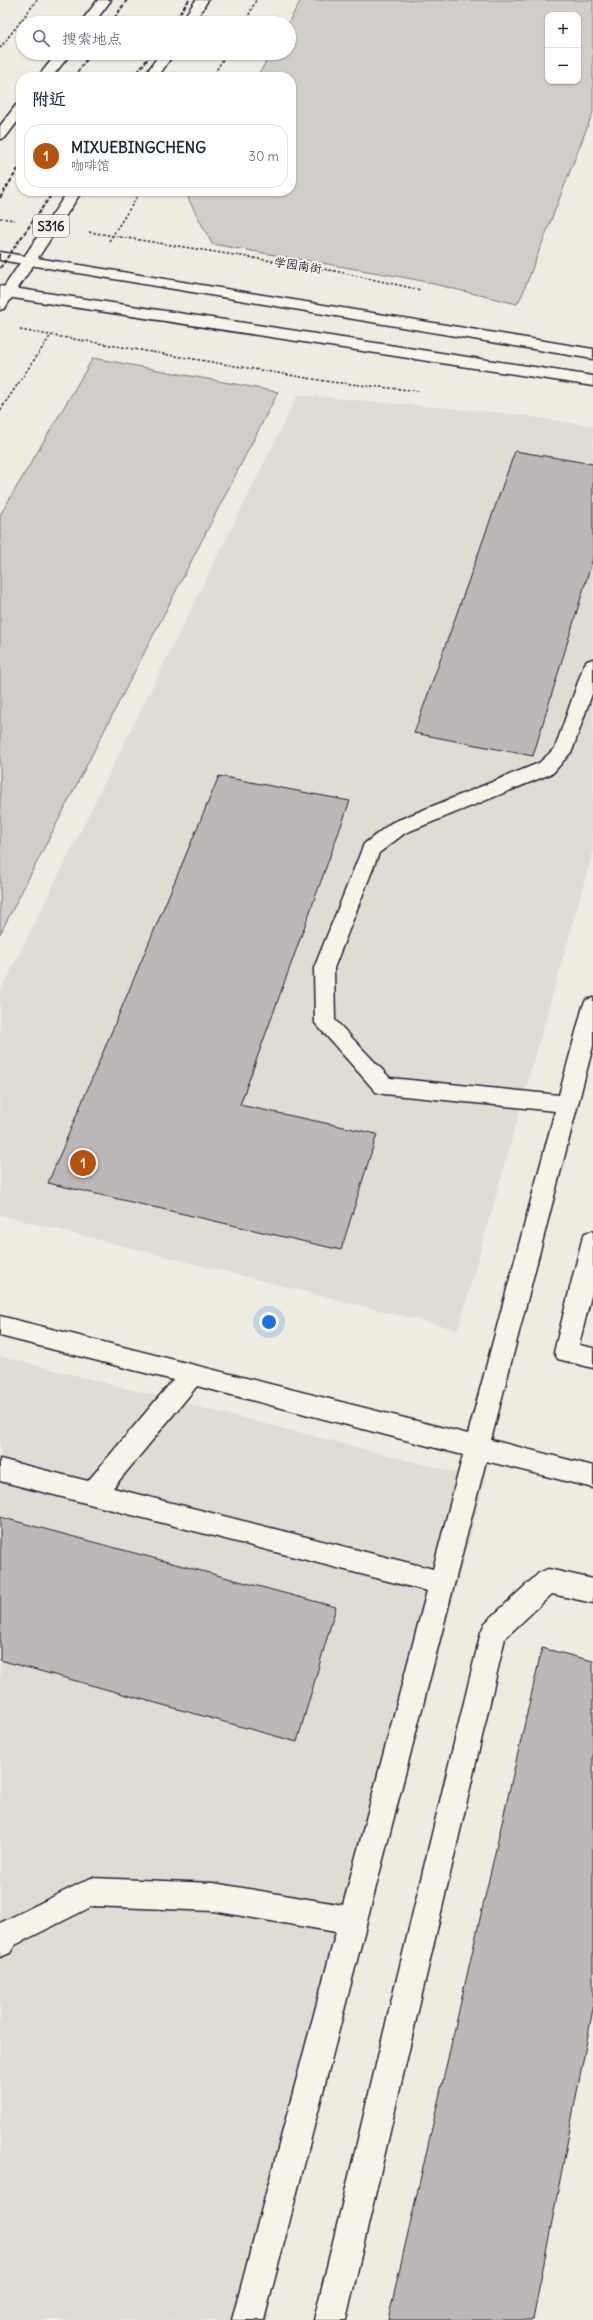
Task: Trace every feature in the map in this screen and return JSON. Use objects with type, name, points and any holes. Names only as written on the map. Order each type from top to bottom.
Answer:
[{"type":"street","points":[[92,16],[105,0]]},
{"type":"street","points":[[192,16],[202,0]]},
{"type":"street","points":[[49,72],[58,60]]},
{"type":"street","points":[[154,72],[162,60]]},
{"type":"street","points":[[0,135],[16,114]]},
{"type":"street","name":"S316","points":[[3,296],[72,196]]},
{"type":"street","points":[[0,256],[593,354]]},
{"type":"street","points":[[3,296],[593,381]]},
{"type":"street","points":[[567,1104],[384,1086],[325,1023],[324,968],[371,849],[398,828],[546,768],[563,751],[593,665]]},
{"type":"street","points":[[248,2320],[593,1006]]},
{"type":"street","points":[[593,1240],[566,1352],[593,1358]]},
{"type":"street","points":[[0,1326],[593,1477]]},
{"type":"street","points":[[93,1494],[192,1375]]},
{"type":"street","points":[[0,1470],[441,1583]]},
{"type":"street","points":[[330,2320],[494,1632],[548,1580],[593,1591]]},
{"type":"street","points":[[0,1943],[5,1935],[91,1892],[213,1897],[353,1921]]},
{"type":"path","points":[[25,16],[37,0]]},
{"type":"path","points":[[248,16],[256,0]]},
{"type":"path","points":[[0,48],[16,27]]},
{"type":"path","points":[[215,72],[223,60]]},
{"type":"path","name":"学园南街","points":[[0,218],[52,225],[335,271],[426,291]]},
{"type":"path","points":[[14,329],[331,382],[424,391]]},
{"type":"shaded area","points":[[301,0],[593,0],[593,112],[522,295],[517,304],[413,279],[212,244],[188,198],[189,196],[296,196],[296,72],[260,72],[267,60],[296,60],[296,16],[292,16]]},
{"type":"shaded area","points":[[93,358],[278,392],[0,934],[0,515]]},
{"type":"shaded area","points":[[298,395],[505,413],[593,426],[593,851],[458,1330],[0,1215],[0,992]]},
{"type":"shaded area","points":[[0,1356],[485,1480],[262,2320],[0,2320]]},
{"type":"building","points":[[515,451],[593,464],[593,558],[533,756],[414,733]]},
{"type":"building","points":[[219,776],[350,801],[240,1105],[377,1134],[341,1250],[48,1183]]},
{"type":"building","points":[[0,1517],[336,1607],[297,1742],[0,1660]]},
{"type":"building","points":[[542,1648],[593,1661],[593,2009],[533,2320],[388,2320]]},
{"type":"railway","points":[[116,16],[127,0]]},
{"type":"railway","points":[[178,16],[189,0]]},
{"type":"railway","points":[[78,72],[86,60]]},
{"type":"railway","points":[[138,72],[147,60]]},
{"type":"railway","points":[[0,198],[16,172]]},
{"type":"railway","points":[[0,268],[50,196]]},
{"type":"place","name":"MIXUEBINGCHENG","points":[[83,1163]]}]
